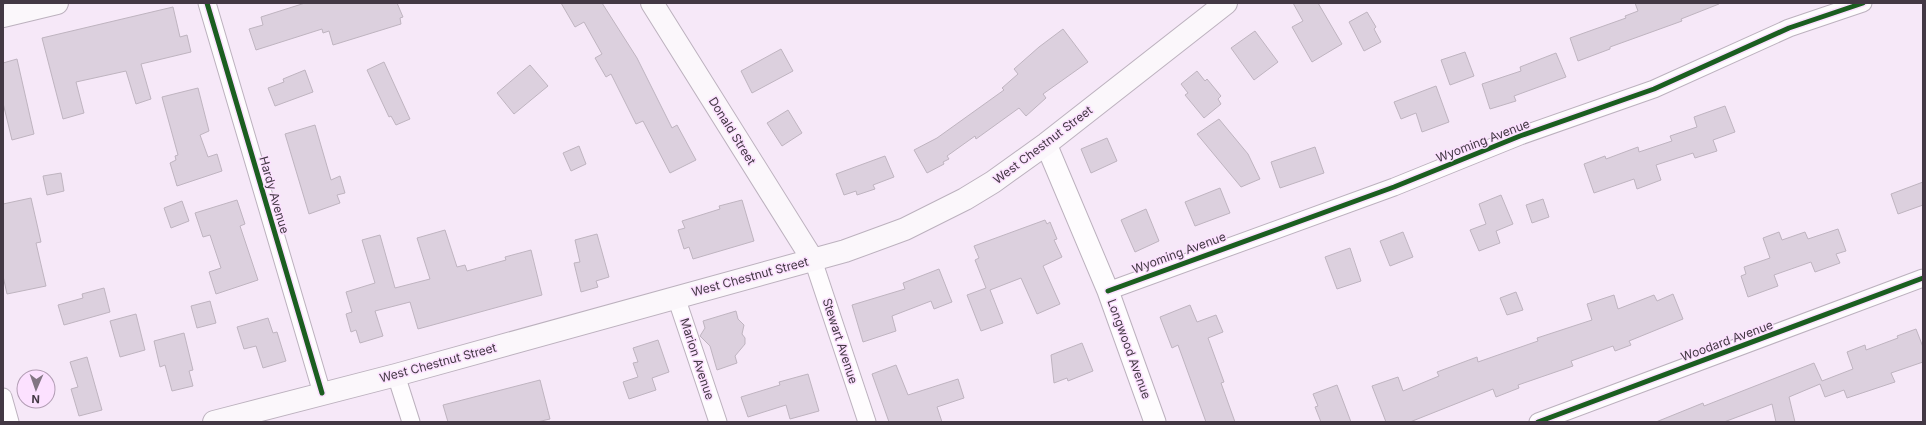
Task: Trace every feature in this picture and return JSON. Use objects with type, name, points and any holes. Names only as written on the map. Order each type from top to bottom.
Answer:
[{"type":"main road","points":[[3,16],[58,3]]},
{"type":"main road","name":"Donald Street","points":[[652,3],[813,260]]},
{"type":"main road","name":"West Chestnut Street","points":[[214,422],[396,375],[813,260],[877,240],[935,215],[993,182],[1046,144],[1226,3]]},
{"type":"street","name":"Hardy Avenue","points":[[208,3],[322,393]]},
{"type":"street","name":"Wyoming Avenue","points":[[1108,290],[1394,187],[1520,136],[1654,89],[1789,28],[1863,3]]},
{"type":"street","name":"Longwood Avenue","points":[[1046,144],[1108,290],[1155,422]]},
{"type":"street","name":"Stewart Avenue","points":[[813,260],[867,422]]},
{"type":"street","name":"Woodard Avenue","points":[[1538,422],[1923,278]]},
{"type":"street","name":"Marion Avenue","points":[[676,297],[718,422]]},
{"type":"street","points":[[396,375],[411,422]]},
{"type":"street","points":[[3,397],[10,422]]},
{"type":"building","points":[[305,3],[397,3],[403,17],[400,18],[401,24],[333,45],[329,31],[323,33],[322,29],[256,50],[249,29],[263,25],[261,17]]},
{"type":"building","points":[[561,3],[602,3],[637,58],[672,128],[677,125],[696,160],[670,173],[643,121],[636,124],[611,74],[606,77],[595,58],[602,54],[584,22],[575,27]]},
{"type":"building","points":[[1293,3],[1318,3],[1342,44],[1312,62],[1292,27],[1303,21]]},
{"type":"building","points":[[1635,3],[1719,4],[1681,19],[1682,21],[1610,47],[1610,49],[1578,61],[1570,38],[1626,18],[1625,16],[1638,11]]},
{"type":"building","points":[[173,7],[180,37],[187,35],[191,52],[141,64],[151,99],[136,104],[126,71],[76,82],[84,113],[63,119],[42,38]]},
{"type":"building","points":[[1367,12],[1376,27],[1374,29],[1381,42],[1364,51],[1349,22]]},
{"type":"building","points":[[1063,29],[1088,62],[1043,94],[1046,98],[1026,116],[1019,108],[976,139],[975,136],[947,156],[949,159],[943,162],[944,164],[927,173],[914,150],[937,138],[1004,90],[1002,88],[1018,74],[1014,69],[1039,47]]},
{"type":"building","points":[[1255,31],[1278,62],[1254,80],[1231,48]]},
{"type":"building","points":[[781,49],[793,71],[752,93],[741,71]]},
{"type":"building","points":[[1465,52],[1474,76],[1450,85],[1441,60]]},
{"type":"building","points":[[1556,53],[1566,77],[1514,96],[1516,101],[1490,109],[1482,84],[1521,71],[1520,67]]},
{"type":"building","points":[[17,59],[34,134],[12,140],[3,103],[3,63]]},
{"type":"building","points":[[384,62],[410,119],[396,125],[391,116],[389,117],[367,70]]},
{"type":"building","points":[[530,65],[548,86],[514,114],[497,93]]},
{"type":"building","points":[[305,70],[313,92],[275,106],[268,88],[284,82],[283,79]]},
{"type":"building","points":[[1197,71],[1205,81],[1207,79],[1221,96],[1218,99],[1221,104],[1204,118],[1185,95],[1188,93],[1181,84]]},
{"type":"building","points":[[1436,86],[1449,122],[1422,132],[1416,113],[1401,119],[1394,102]]},
{"type":"building","points":[[198,88],[209,131],[200,135],[208,157],[217,154],[222,171],[177,186],[170,163],[176,160],[175,156],[178,155],[162,97]]},
{"type":"building","points":[[1725,106],[1735,132],[1713,140],[1717,151],[1695,158],[1693,153],[1656,165],[1661,180],[1637,189],[1634,179],[1594,193],[1584,164],[1605,156],[1606,159],[1638,147],[1639,152],[1672,141],[1670,136],[1697,127],[1694,117]]},
{"type":"building","points":[[788,110],[802,133],[782,146],[767,123]]},
{"type":"building","points":[[1219,119],[1248,154],[1260,179],[1241,187],[1197,134]]},
{"type":"building","points":[[315,125],[331,180],[340,176],[345,193],[337,195],[340,203],[309,214],[285,134]]},
{"type":"building","points":[[1107,138],[1117,161],[1091,173],[1081,149]]},
{"type":"building","points":[[579,146],[586,164],[571,171],[563,153]]},
{"type":"building","points":[[1315,147],[1324,173],[1280,188],[1271,162]]},
{"type":"building","points":[[885,156],[894,177],[873,185],[875,189],[857,195],[856,191],[844,195],[836,174]]},
{"type":"building","points":[[61,173],[64,191],[47,195],[43,176]]},
{"type":"building","points":[[1923,182],[1923,205],[1898,214],[1891,194]]},
{"type":"building","points":[[1220,188],[1230,213],[1195,226],[1185,202]]},
{"type":"building","points":[[1501,195],[1513,224],[1496,231],[1500,243],[1479,251],[1470,230],[1486,224],[1479,204]]},
{"type":"building","points":[[31,198],[41,242],[36,243],[46,286],[7,294],[3,276],[3,204]]},
{"type":"building","points":[[1543,199],[1549,217],[1532,223],[1526,205]]},
{"type":"building","points":[[237,200],[245,224],[240,226],[258,280],[216,294],[209,272],[221,268],[210,235],[203,237],[195,213]]},
{"type":"building","points":[[742,200],[754,241],[693,259],[689,247],[684,249],[678,230],[685,228],[682,221],[720,209],[719,206]]},
{"type":"building","points":[[182,201],[189,221],[171,228],[164,208]]},
{"type":"building","points":[[1146,209],[1159,241],[1135,252],[1121,220]]},
{"type":"building","points":[[1045,220],[1047,224],[1050,222],[1057,239],[1054,240],[1062,257],[1043,266],[1060,304],[1037,314],[1021,278],[990,290],[1003,323],[981,331],[967,295],[986,288],[975,260],[979,258],[974,246]]},
{"type":"building","points":[[1838,229],[1846,251],[1836,254],[1840,263],[1815,272],[1811,262],[1774,275],[1778,286],[1748,297],[1741,276],[1746,274],[1744,267],[1770,258],[1763,238],[1779,232],[1782,240],[1805,232],[1808,239]]},
{"type":"building","points":[[445,230],[457,267],[465,265],[467,271],[506,260],[505,257],[531,250],[542,295],[418,329],[410,302],[375,311],[383,336],[360,343],[356,330],[351,332],[346,314],[352,312],[346,292],[375,283],[362,240],[380,235],[395,288],[430,279],[417,238]]},
{"type":"building","points":[[1403,232],[1413,257],[1390,266],[1380,241]]},
{"type":"building","points":[[597,234],[609,277],[596,281],[598,287],[581,292],[574,263],[580,262],[575,240]]},
{"type":"building","points":[[1350,248],[1361,281],[1337,289],[1325,257]]},
{"type":"building","points":[[939,269],[952,302],[934,309],[931,301],[892,316],[896,331],[863,342],[852,305],[905,289],[903,283]]},
{"type":"building","points":[[104,288],[110,312],[64,325],[58,305],[83,298],[82,294]]},
{"type":"building","points":[[1516,292],[1523,310],[1507,315],[1500,298]]},
{"type":"building","points":[[1673,294],[1683,319],[1629,341],[1631,345],[1615,351],[1613,346],[1571,361],[1573,366],[1518,385],[1519,388],[1496,397],[1493,389],[1410,422],[1386,422],[1372,386],[1398,377],[1403,391],[1439,376],[1437,372],[1477,357],[1478,362],[1538,341],[1537,338],[1592,320],[1587,304],[1614,295],[1618,309],[1654,295],[1657,301]]},
{"type":"building","points":[[210,301],[216,323],[197,328],[191,306]]},
{"type":"building","points":[[1190,305],[1197,322],[1216,315],[1223,332],[1208,338],[1224,382],[1221,383],[1235,422],[1206,422],[1178,345],[1172,348],[1160,317]]},
{"type":"building","points":[[736,311],[738,319],[744,325],[742,334],[745,338],[745,344],[735,356],[737,363],[717,370],[710,346],[700,336],[705,328],[703,321]]},
{"type":"building","points":[[136,314],[145,350],[120,357],[110,321]]},
{"type":"building","points":[[268,318],[273,333],[277,332],[286,361],[263,368],[256,346],[244,349],[237,327]]},
{"type":"building","points":[[1916,329],[1923,347],[1923,362],[1891,373],[1895,382],[1847,398],[1844,390],[1825,397],[1820,384],[1789,397],[1795,422],[1776,422],[1772,404],[1724,422],[1656,422],[1703,403],[1704,406],[1814,363],[1822,381],[1853,369],[1847,352],[1865,345],[1866,350],[1898,338],[1897,336]]},
{"type":"building","points":[[184,333],[193,370],[189,371],[193,386],[172,391],[165,365],[160,367],[154,341]]},
{"type":"building","points":[[658,340],[669,372],[652,378],[656,390],[629,399],[623,382],[638,377],[633,363],[638,362],[633,348]]},
{"type":"building","points":[[1082,343],[1093,371],[1068,381],[1067,378],[1054,383],[1051,355]]},
{"type":"building","points":[[87,357],[102,410],[79,416],[71,389],[78,387],[70,362]]},
{"type":"building","points":[[896,365],[908,395],[958,379],[964,398],[937,407],[942,422],[889,422],[872,374]]},
{"type":"building","points":[[808,374],[819,411],[790,419],[786,405],[748,417],[741,397],[780,385],[779,382]]},
{"type":"building","points":[[540,380],[550,419],[537,422],[448,422],[443,405]]},
{"type":"building","points":[[1337,385],[1351,422],[1321,422],[1315,407],[1318,406],[1313,394]]},
{"type":"cycle path","points":[[207,3],[322,393]]},
{"type":"cycle path","points":[[1108,291],[1394,187],[1520,136],[1654,89],[1789,28],[1863,3]]},
{"type":"cycle path","points":[[1538,422],[1923,278]]}]
